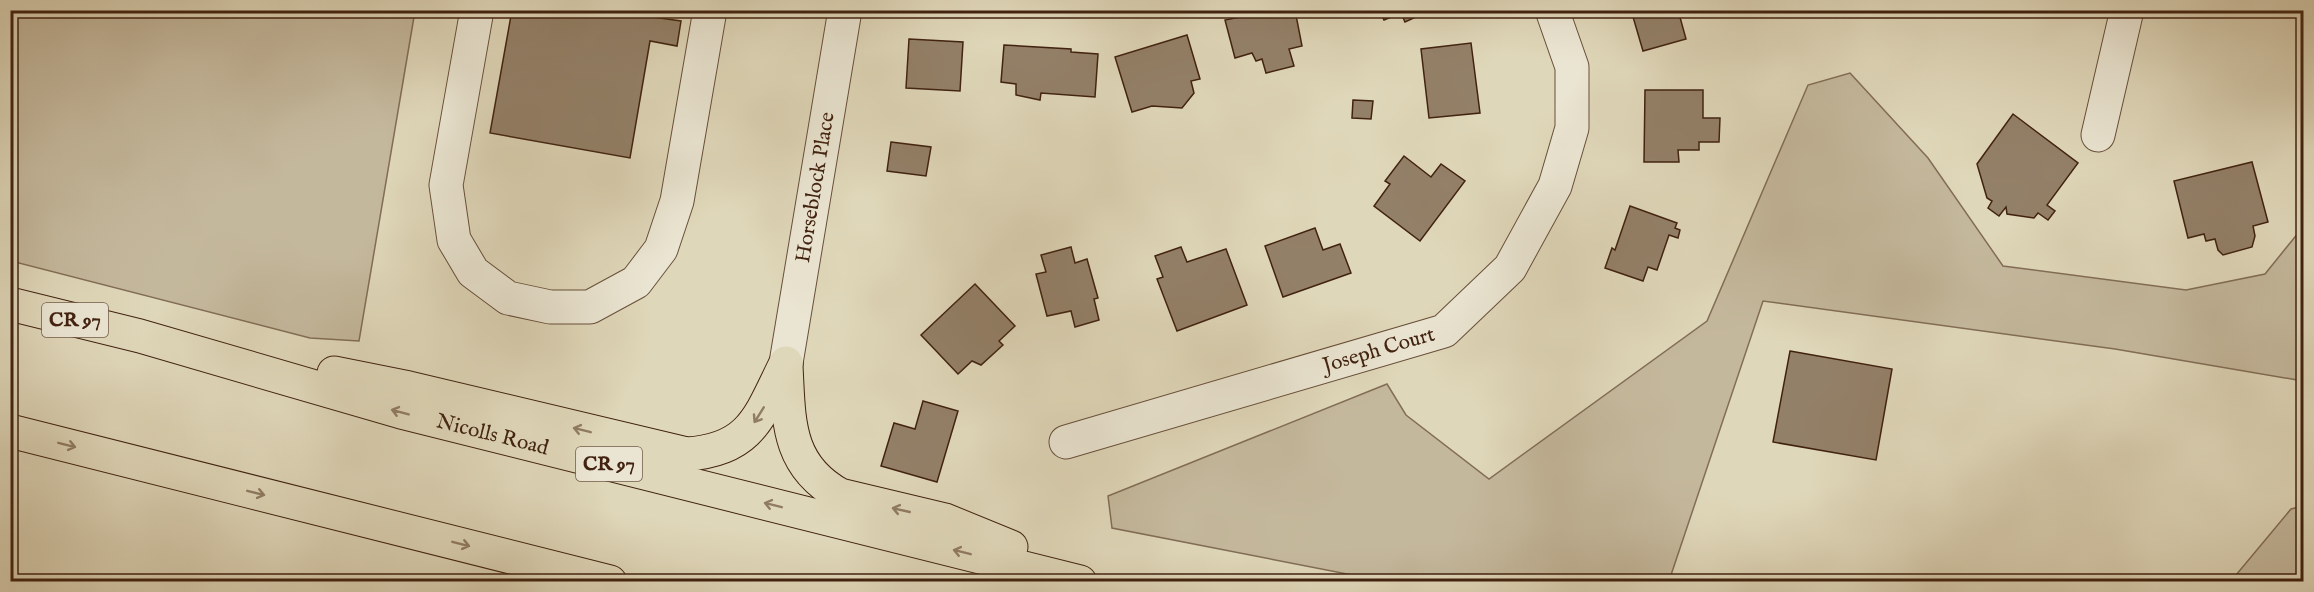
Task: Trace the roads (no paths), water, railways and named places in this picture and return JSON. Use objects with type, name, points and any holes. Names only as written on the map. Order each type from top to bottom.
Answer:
[{"type":"highway","name":"Nicolls Road","points":[[10,304],[140,336],[401,412],[1080,582]]},
{"type":"highway","points":[[140,336],[409,387],[687,454],[722,450],[750,429],[760,415],[786,363]]},
{"type":"highway","points":[[786,363],[789,429],[805,465],[827,488],[840,495],[945,520],[1093,582]]},
{"type":"highway","points":[[10,431],[603,580]]},
{"type":"street","points":[[477,10],[446,185],[454,240],[473,272],[508,298],[549,307],[590,307],[636,282],[661,249],[677,201],[710,10]]},
{"type":"street","name":"Horseblock Place","points":[[786,363],[845,10]]},
{"type":"street","name":"Joseph Court","points":[[1066,442],[1444,331],[1510,268],[1555,186],[1572,128],[1572,67],[1552,10]]},
{"type":"street","points":[[2098,135],[2127,10]]}]
